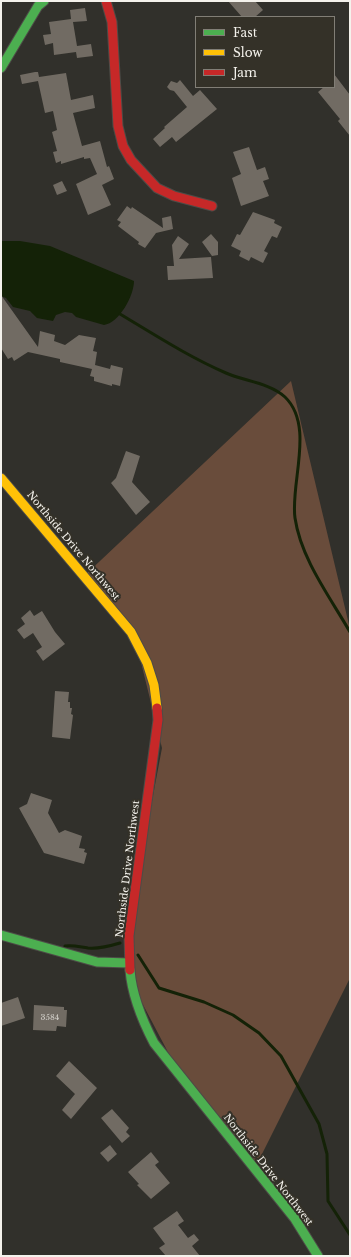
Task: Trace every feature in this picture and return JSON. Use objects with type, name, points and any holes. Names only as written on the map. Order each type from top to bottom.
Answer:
[{"type":"street","points":[[1,68],[38,6],[44,1]]},
{"type":"street","points":[[106,1],[112,22],[116,111],[122,146],[131,160],[157,188],[174,196],[212,206]]},
{"type":"street","name":"Northside Drive Northwest","points":[[1,478],[131,632],[148,660],[153,677],[157,700],[158,720],[130,936],[129,963],[136,1005],[154,1043],[295,1220],[318,1256]]},
{"type":"street","points":[[1,935],[97,962],[129,963]]},
{"type":"shaded area","points":[[1,241],[20,241],[50,246],[134,281],[131,294],[125,308],[115,319],[104,325],[76,317],[72,313],[65,312],[56,315],[53,321],[37,318],[30,311],[13,307],[6,298],[1,296]]},
{"type":"shaded area","points":[[291,381],[350,629],[350,978],[255,1168],[189,1092],[130,980],[137,880],[162,748],[137,646],[83,577]]},
{"type":"building","points":[[228,1],[255,1],[263,10],[256,16],[241,16]]},
{"type":"building","points":[[85,8],[87,21],[73,22],[77,46],[91,44],[93,56],[77,58],[76,52],[54,55],[53,43],[45,45],[43,35],[51,34],[49,22],[71,19],[70,10]]},
{"type":"building","points":[[38,72],[39,77],[66,73],[71,100],[93,95],[95,108],[73,113],[82,146],[100,141],[107,167],[109,166],[114,179],[102,185],[111,205],[88,215],[76,184],[97,174],[90,158],[84,159],[84,157],[61,164],[61,161],[56,163],[53,152],[57,151],[52,132],[57,130],[53,111],[45,113],[38,81],[22,84],[20,75]]},
{"type":"building","points":[[335,75],[350,95],[350,136],[338,121],[340,119],[318,92],[323,88],[335,88]]},
{"type":"building","points":[[180,80],[193,96],[200,90],[217,109],[176,142],[172,137],[160,147],[153,139],[187,107],[174,91],[167,87],[171,81],[177,83]]},
{"type":"building","points":[[249,147],[257,170],[265,167],[269,179],[263,181],[269,196],[241,206],[232,178],[241,174],[233,152]]},
{"type":"building","points":[[62,181],[67,191],[57,195],[53,185]]},
{"type":"building","points":[[127,206],[131,209],[132,207],[163,228],[162,218],[171,216],[173,229],[156,233],[145,248],[138,244],[139,242],[118,226],[121,222],[117,220]]},
{"type":"building","points":[[253,212],[275,220],[274,223],[282,227],[277,238],[272,236],[264,251],[268,253],[263,263],[251,257],[249,261],[239,256],[241,251],[231,246],[237,234],[240,235]]},
{"type":"building","points":[[211,234],[218,242],[218,255],[212,256],[202,242]]},
{"type":"building","points":[[178,236],[189,244],[179,259],[211,257],[213,278],[168,280],[167,266],[174,266],[172,245]]},
{"type":"building","points":[[1,295],[38,347],[40,331],[55,335],[54,341],[65,345],[79,335],[96,338],[93,351],[97,352],[95,365],[110,369],[111,365],[123,368],[120,386],[112,384],[112,386],[94,381],[94,377],[90,376],[92,369],[60,362],[60,359],[28,352],[14,361],[12,357],[8,359],[1,348]]},
{"type":"building","points":[[126,451],[140,456],[132,482],[150,502],[136,515],[111,483],[116,478]]},
{"type":"building","points":[[30,610],[34,616],[42,611],[55,632],[65,644],[43,661],[36,651],[42,647],[33,633],[24,639],[17,630],[25,624],[21,618]]},
{"type":"building","points":[[55,691],[69,692],[68,702],[70,702],[70,708],[72,708],[71,714],[73,715],[70,739],[52,737]]},
{"type":"building","points":[[31,793],[52,800],[48,813],[59,833],[65,830],[82,836],[79,848],[85,849],[84,852],[87,853],[84,864],[44,853],[19,808],[27,804]]},
{"type":"building","points":[[18,997],[25,1018],[1,1026],[1,1003]]},
{"type":"building","points":[[34,1005],[64,1007],[64,1010],[67,1010],[66,1027],[57,1026],[56,1031],[33,1030]]},
{"type":"building","points":[[69,1061],[97,1088],[71,1119],[62,1110],[75,1094],[56,1076]]},
{"type":"building","points":[[112,1109],[129,1128],[126,1132],[130,1136],[122,1143],[101,1118]]},
{"type":"building","points":[[110,1145],[117,1154],[108,1162],[100,1153]]},
{"type":"building","points":[[151,1152],[159,1162],[155,1165],[170,1183],[151,1199],[137,1185],[139,1184],[128,1172]]},
{"type":"building","points":[[177,1211],[184,1221],[178,1225],[188,1238],[194,1234],[199,1240],[192,1246],[200,1256],[166,1256],[159,1248],[165,1244],[153,1228]]},
{"type":"waterway","points":[[120,314],[212,367],[233,376],[272,388],[285,397],[294,409],[299,423],[300,439],[294,504],[298,533],[303,548],[317,577],[350,632]]},
{"type":"waterway","points":[[65,946],[96,948],[120,943]]},
{"type":"waterway","points":[[138,955],[159,988],[204,1002],[233,1015],[259,1033],[281,1056],[319,1124],[327,1154],[328,1201],[350,1235]]},
{"type":"traffic: fast","points":[[1,68],[38,6],[44,1]]},
{"type":"traffic: fast","points":[[1,935],[97,962],[129,963]]},
{"type":"traffic: fast","points":[[130,970],[138,1008],[154,1043],[295,1219],[318,1256]]},
{"type":"traffic: slow","points":[[1,478],[131,632],[147,663],[154,685],[157,708]]},
{"type":"traffic: jam","points":[[106,1],[112,22],[118,126],[123,146],[131,160],[157,188],[174,196],[212,206]]},
{"type":"traffic: jam","points":[[130,970],[129,936],[158,720],[157,708]]}]
